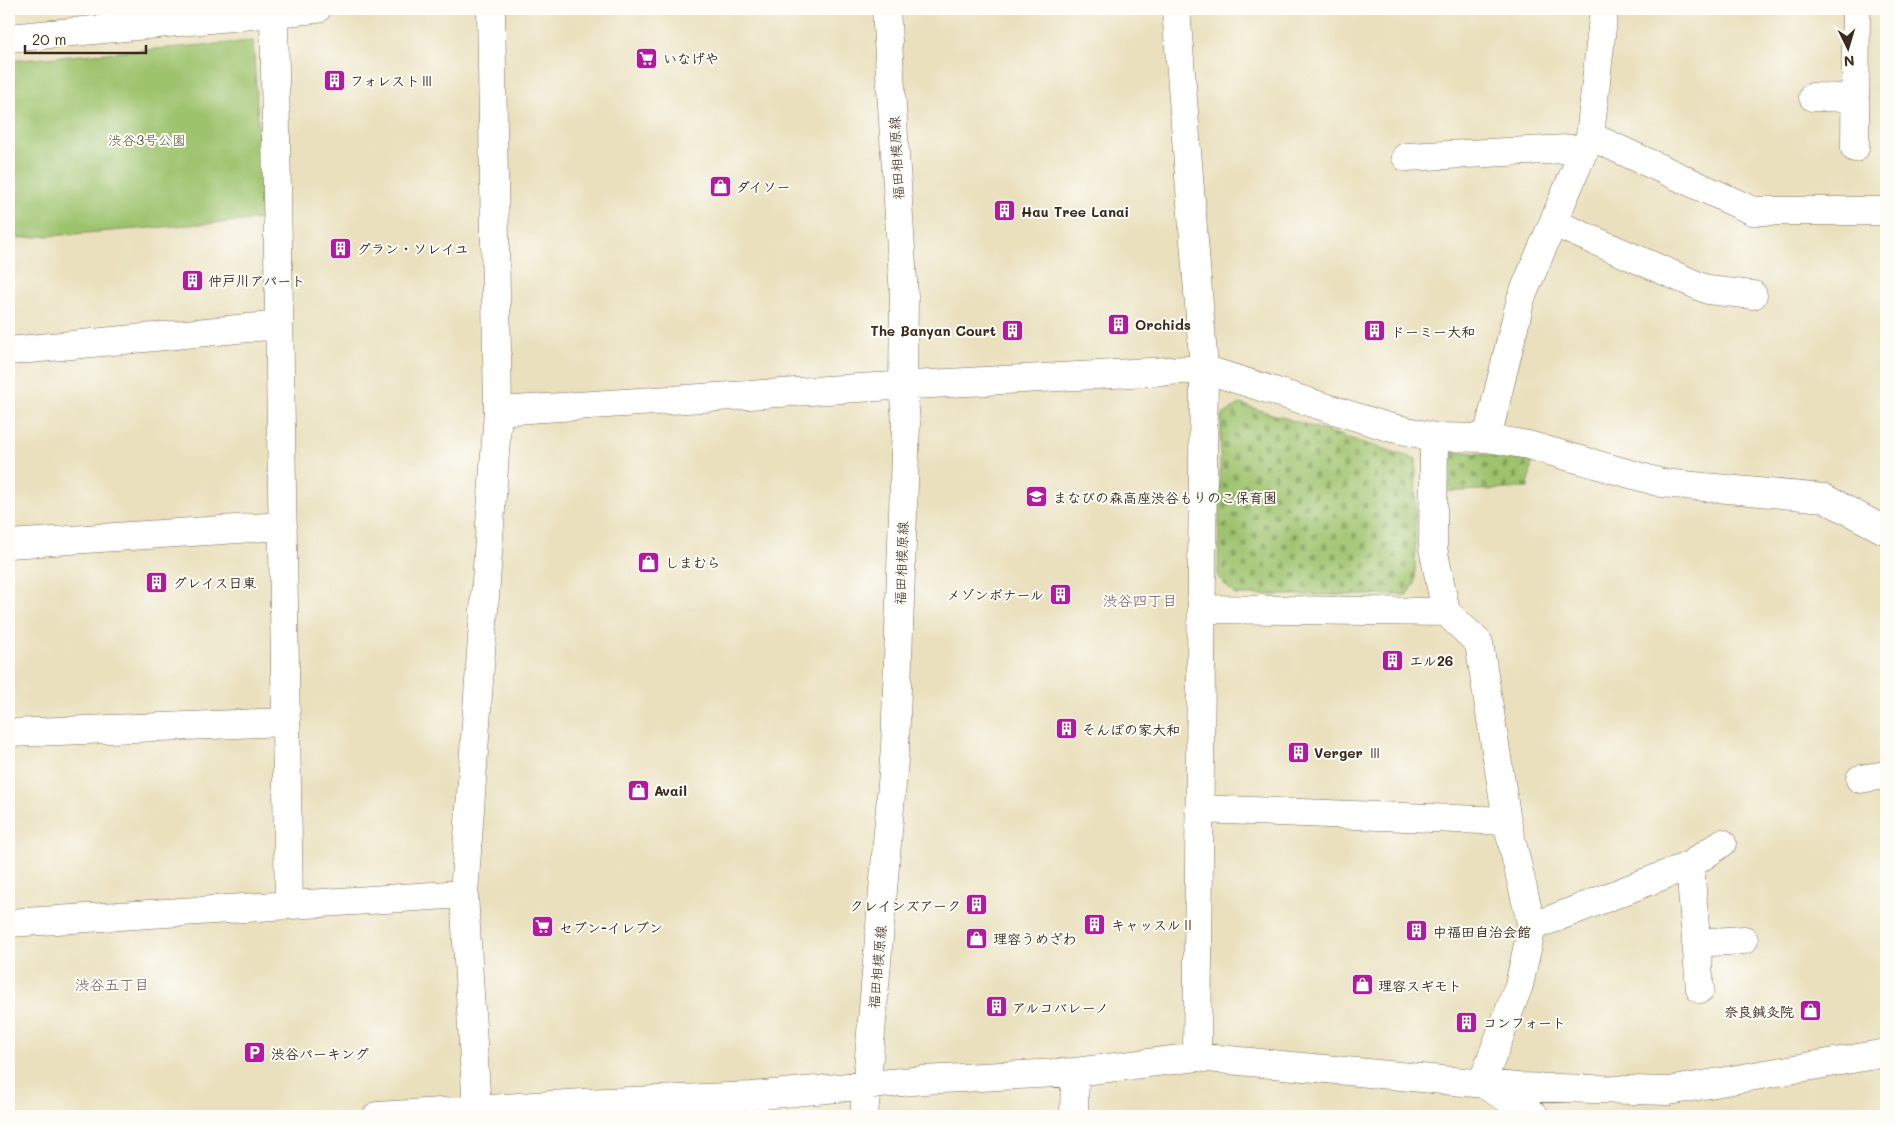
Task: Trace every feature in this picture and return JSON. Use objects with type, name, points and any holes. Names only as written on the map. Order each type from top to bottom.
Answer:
[{"type":"street","points":[[9,38],[317,9]]},
{"type":"street","points":[[476,1110],[464,894],[498,411],[491,9]]},
{"type":"street","name":"福田相模原線","points":[[864,1116],[895,748],[906,423],[903,385],[904,297],[886,9]]},
{"type":"street","points":[[1176,9],[1204,369],[1196,1058]]},
{"type":"street","points":[[1487,438],[1521,298],[1588,142],[1604,9]]},
{"type":"street","points":[[1855,148],[1856,9]]},
{"type":"street","points":[[274,13],[289,905]]},
{"type":"street","points":[[1813,97],[1856,98]]},
{"type":"street","points":[[1406,157],[1588,142],[1754,211],[1886,211]]},
{"type":"street","points":[[1554,223],[1708,290],[1752,295]]},
{"type":"street","points":[[9,351],[279,325]]},
{"type":"street","points":[[498,411],[903,385],[1204,369],[1388,427],[1434,438],[1487,438],[1528,446],[1662,483],[1824,498],[1886,530]]},
{"type":"street","points":[[1434,438],[1433,548],[1446,612],[1479,642],[1507,821],[1532,927],[1519,985],[1482,1082]]},
{"type":"street","points":[[9,544],[283,526]]},
{"type":"street","points":[[1202,609],[1446,612]]},
{"type":"street","points":[[9,733],[286,722]]},
{"type":"street","points":[[1860,779],[1886,775]]},
{"type":"street","points":[[1199,809],[1507,821]]},
{"type":"street","points":[[1532,927],[1690,866],[1722,843]]},
{"type":"street","points":[[1690,866],[1700,989]]},
{"type":"street","points":[[9,923],[464,894]]},
{"type":"street","points":[[1696,943],[1744,940]]},
{"type":"street","points":[[377,1116],[476,1110],[582,1110],[867,1085],[1075,1072],[1196,1058],[1482,1082],[1517,1087],[1669,1090],[1886,1053]]},
{"type":"street","points":[[1074,1116],[1075,1072]]},
{"type":"street","points":[[1482,1082],[1535,1116]]},
{"type":"green space","name":"渋谷3号公園","points":[[253,41],[264,219],[9,239],[9,61]]},
{"type":"green space","points":[[1240,404],[1416,459],[1415,584],[1407,595],[1235,595],[1218,577],[1221,416]]},
{"type":"green space","points":[[1449,450],[1532,461],[1528,488],[1439,492],[1441,454]]},
{"type":"place","name":"いなげや","points":[[647,58]]},
{"type":"place","name":"フォレストⅢ","points":[[334,80]]},
{"type":"place","name":"ダイソー","points":[[720,186]]},
{"type":"place","name":"Hau Tree Lanai","points":[[1005,211]]},
{"type":"place","name":"グラン・ソレイユ","points":[[341,248]]},
{"type":"place","name":"仲戸川アパート","points":[[192,280]]},
{"type":"place","name":"Orchids","points":[[1119,324]]},
{"type":"place","name":"The Banyan Court","points":[[1012,330]]},
{"type":"place","name":"ドーミー大和","points":[[1375,331]]},
{"type":"place","name":"まなびの森高座渋谷もりのこ保育園","points":[[1037,497]]},
{"type":"place","name":"しまむら","points":[[649,562]]},
{"type":"place","name":"グレイス日東","points":[[157,582]]},
{"type":"place","name":"メゾンボナール","points":[[1060,594]]},
{"type":"place","name":"エル26","points":[[1393,660]]},
{"type":"place","name":"そんぽの家大和","points":[[1066,729]]},
{"type":"place","name":"Verger Ⅲ","points":[[1298,752]]},
{"type":"place","name":"Avail","points":[[638,790]]},
{"type":"place","name":"クレインズアーク","points":[[977,905]]},
{"type":"place","name":"キャッスルⅡ","points":[[1095,924]]},
{"type":"place","name":"セブン-イレブン","points":[[543,927]]},
{"type":"place","name":"中福田自治会館","points":[[1417,931]]},
{"type":"place","name":"理容うめざわ","points":[[977,938]]},
{"type":"place","name":"理容スギモト","points":[[1362,985]]},
{"type":"place","name":"アルコバレーノ","points":[[996,1007]]},
{"type":"place","name":"奈良鍼灸院","points":[[1810,1011]]},
{"type":"place","name":"コンフォート","points":[[1467,1022]]},
{"type":"place","name":"渋谷パーキング","points":[[255,1053]]},
{"type":"district","name":"渋谷四丁目","points":[[1140,600]]},
{"type":"district","name":"渋谷五丁目","points":[[112,984]]}]
